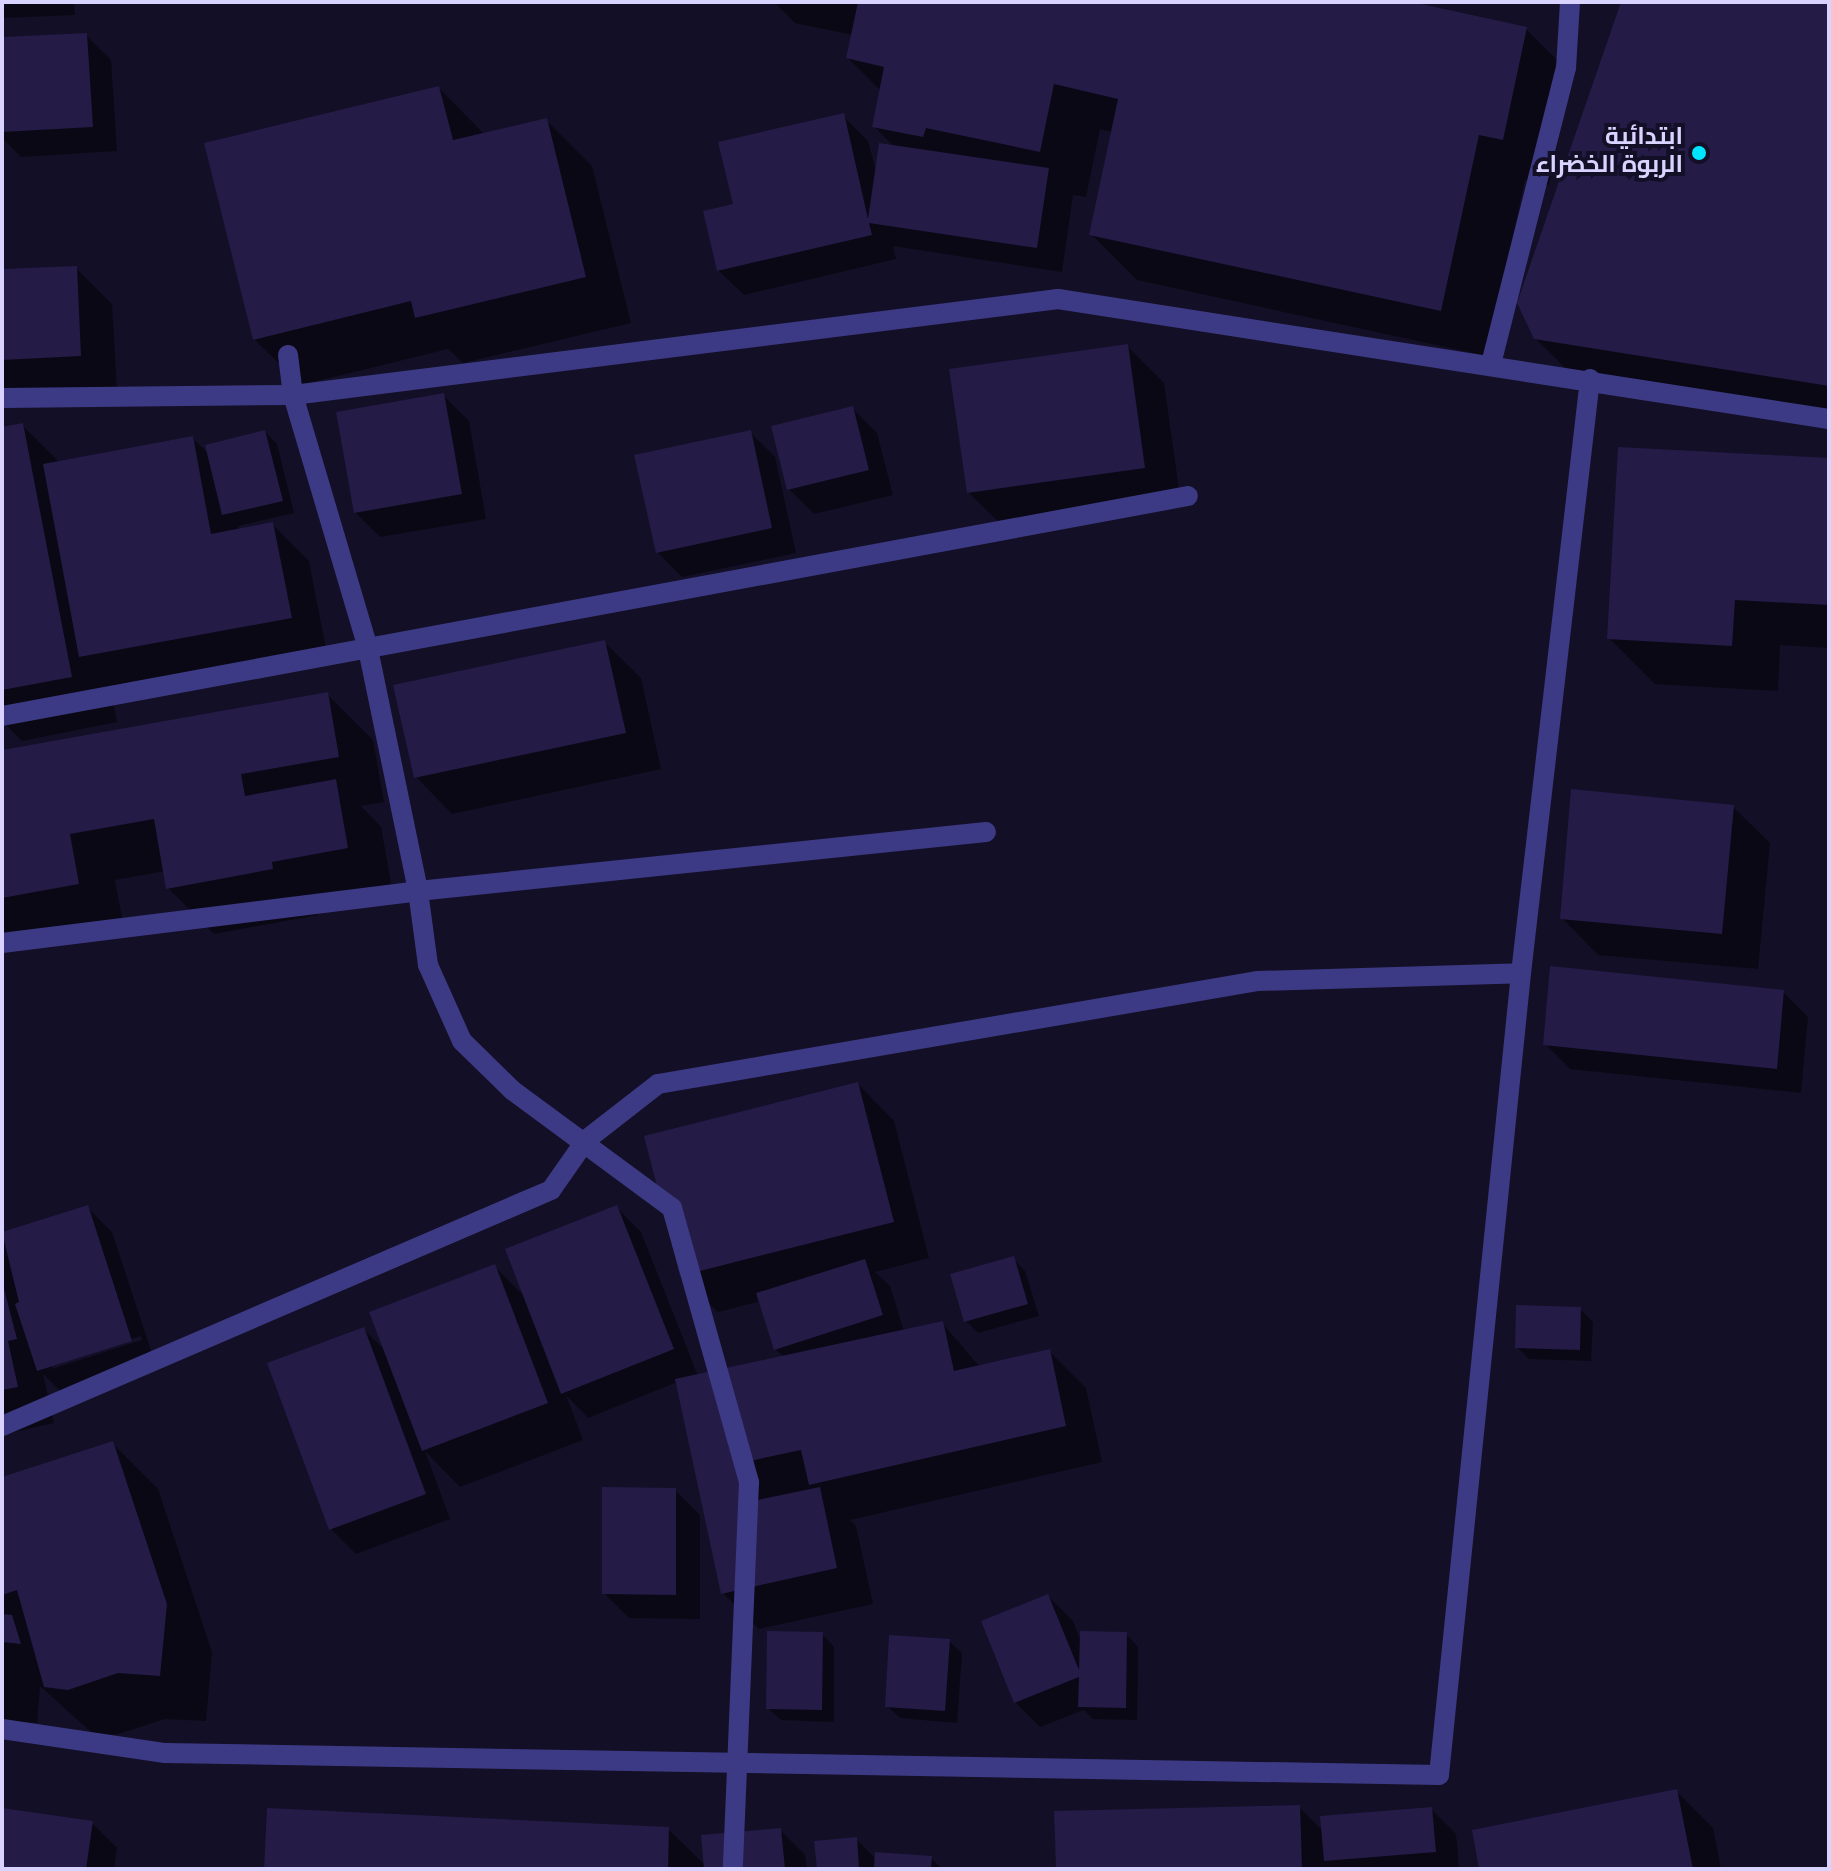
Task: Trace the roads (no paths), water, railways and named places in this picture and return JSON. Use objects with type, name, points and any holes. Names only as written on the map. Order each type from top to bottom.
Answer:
[{"type":"street","points":[[1491,364],[1566,68],[1570,2]]},
{"type":"street","points":[[2,398],[293,395],[1058,299],[1590,379],[1829,419]]},
{"type":"street","points":[[288,355],[293,395],[368,649],[418,891],[428,965],[462,1041],[512,1090],[586,1140],[672,1208],[749,1482],[734,1763],[733,1869]]},
{"type":"street","points":[[2,1729],[165,1753],[1439,1775],[1521,973],[1590,379]]},
{"type":"street","points":[[2,716],[1188,496]]},
{"type":"street","points":[[2,943],[418,891],[986,832]]},
{"type":"street","points":[[2,1426],[551,1190],[586,1140],[658,1084],[1042,1015],[1258,981],[1521,973]]},
{"type":"place","name":"ابتدائية الربوة الخضراء","points":[[1699,153]]}]
